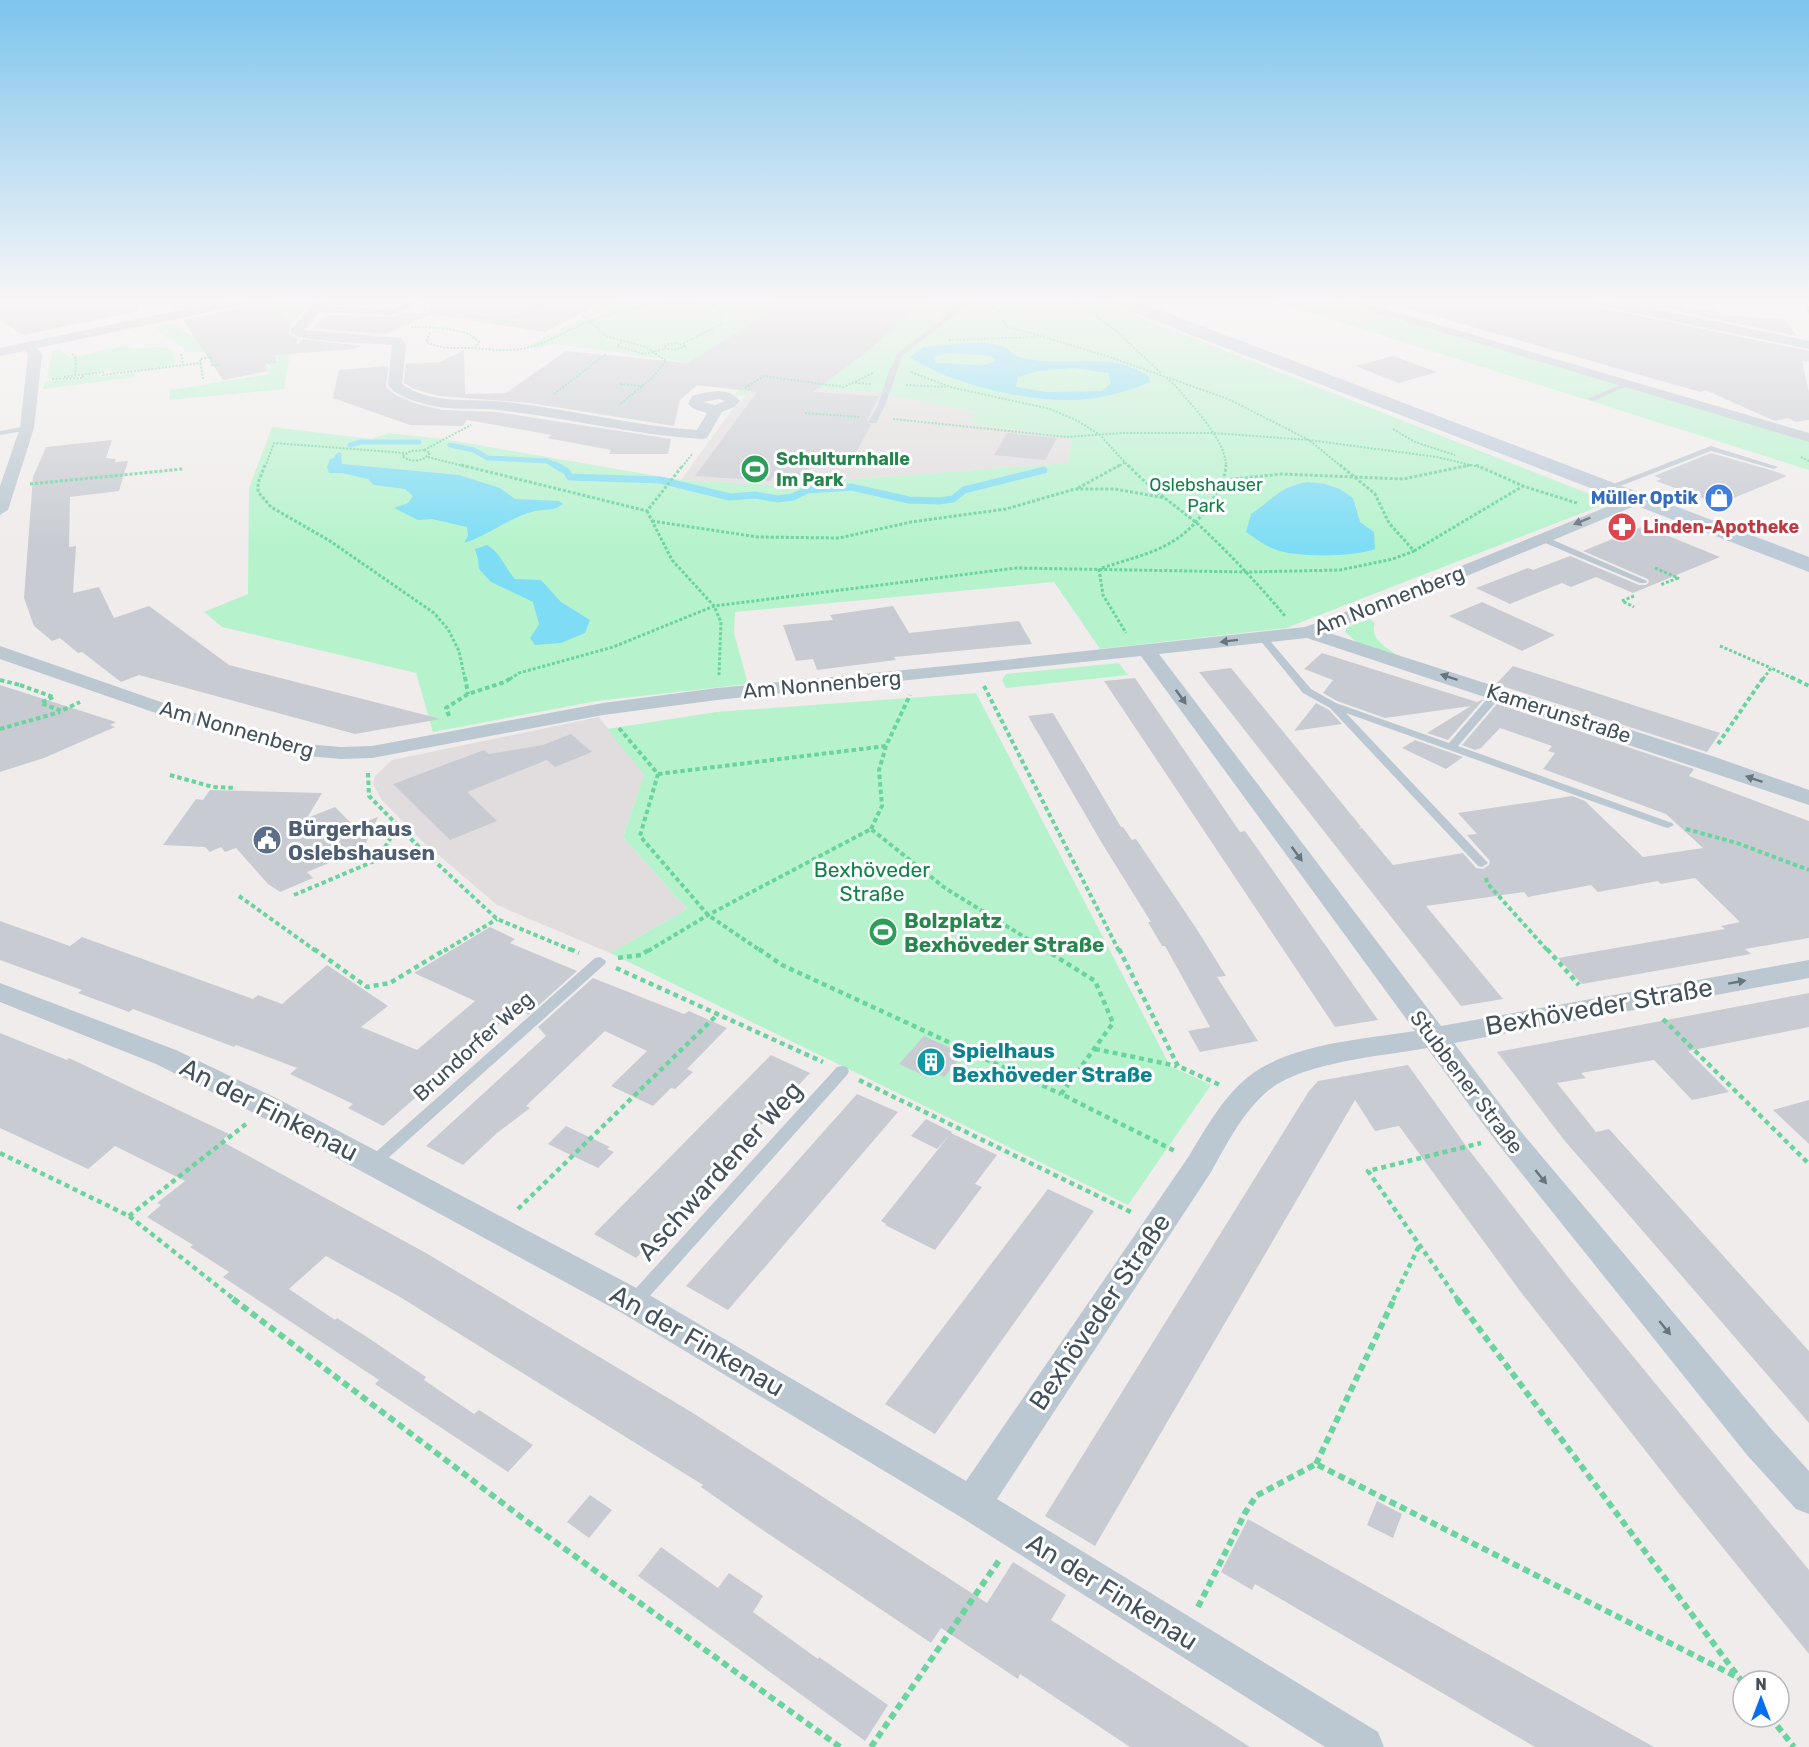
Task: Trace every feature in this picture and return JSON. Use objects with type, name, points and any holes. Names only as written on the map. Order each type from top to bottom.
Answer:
[{"type":"main road","points":[[1329,382],[1809,565]]},
{"type":"street","points":[[0,509],[27,428],[33,382]]},
{"type":"street","points":[[394,382],[398,389],[404,392],[436,402],[478,404],[532,411],[659,432],[702,435],[716,409]]},
{"type":"street","points":[[1613,382],[1809,438]]},
{"type":"street","points":[[708,395],[729,397],[733,399],[732,404],[716,409],[700,407],[695,401],[708,395]]},
{"type":"street","name":"Am Nonnenberg","points":[[0,652],[177,714],[304,750],[341,753],[372,752],[603,709],[717,694],[920,675],[1308,632],[1392,602],[1636,500]]},
{"type":"street","name":"Kamerunstraße","points":[[1308,632],[1707,762],[1809,798]]},
{"type":"street","name":"Stubbener Straße","points":[[1146,650],[1508,1136],[1760,1443],[1809,1497]]},
{"type":"street","name":"Bexhöveder Straße","points":[[972,1504],[1200,1164],[1226,1121],[1268,1075],[1300,1061],[1809,969]]},
{"type":"street","name":"An der Finkenau","points":[[0,992],[166,1057],[268,1107],[498,1228],[634,1303],[972,1504],[1363,1747]]},
{"type":"lane","points":[[874,419],[885,397],[889,382]]},
{"type":"lane","points":[[1591,399],[1625,385]]},
{"type":"lane","points":[[0,434],[27,428]]},
{"type":"lane","points":[[1607,488],[1711,448],[1774,467]]},
{"type":"lane","points":[[1541,538],[1643,581]]},
{"type":"lane","points":[[1262,637],[1307,691],[1332,705],[1668,825]]},
{"type":"lane","points":[[1451,748],[1498,693]]},
{"type":"lane","points":[[1332,705],[1482,863]]},
{"type":"lane","name":"Brundorfer Weg","points":[[374,1163],[600,961]]},
{"type":"lane","name":"Aschwardener Weg","points":[[634,1303],[842,1071]]},
{"type":"path","points":[[532,411],[570,382]]},
{"type":"path","points":[[597,422],[646,382]]},
{"type":"path","points":[[729,397],[738,394],[754,382]]},
{"type":"path","points":[[798,382],[844,387],[856,382]]},
{"type":"path","points":[[936,382],[950,387],[1050,409],[1078,421],[1100,435],[1141,479],[1197,524],[1248,572],[1289,620],[1308,632]]},
{"type":"path","points":[[1099,569],[1164,547],[1197,524],[1225,480],[1226,462],[1214,433],[1171,382]]},
{"type":"path","points":[[1181,382],[1228,399],[1309,440],[1375,494],[1389,524],[1414,550]]},
{"type":"path","points":[[620,384],[642,386]]},
{"type":"path","points":[[805,413],[967,425],[1067,437],[1214,433],[1309,440],[1437,457],[1473,465],[1523,486],[1604,512]]},
{"type":"path","points":[[461,430],[424,450],[405,453],[274,443],[258,483],[258,492],[271,507],[330,541],[434,613],[448,629],[459,651],[468,694]]},
{"type":"path","points":[[647,511],[703,441],[702,435]]},
{"type":"path","points":[[424,450],[430,453],[428,457]]},
{"type":"path","points":[[405,453],[402,456],[406,460],[420,460],[428,457],[647,511],[672,560],[714,606],[721,622],[722,644],[717,694]]},
{"type":"path","points":[[652,521],[751,536],[839,538],[911,522],[999,511],[1074,489],[1126,462]]},
{"type":"path","points":[[1225,480],[1281,474],[1315,474],[1354,479],[1403,479],[1481,462]]},
{"type":"path","points":[[9,486],[183,469]]},
{"type":"path","points":[[457,737],[446,708],[468,694],[505,682],[519,673],[614,647],[714,606],[1016,568],[1248,572],[1340,570],[1393,559],[1414,550],[1523,486]]},
{"type":"path","points":[[1074,489],[1122,490],[1166,499]]},
{"type":"path","points":[[1099,569],[1098,580],[1106,602],[1131,641],[1146,650]]},
{"type":"path","points":[[1720,646],[1809,686]]},
{"type":"path","points":[[1707,762],[1771,668]]},
{"type":"path","points":[[976,669],[1178,1066]]},
{"type":"path","points":[[600,961],[641,955],[708,915],[871,829],[882,806],[879,770],[886,746],[920,675]]},
{"type":"path","points":[[0,731],[61,711],[104,689]]},
{"type":"path","points":[[53,697],[41,703],[61,711]]},
{"type":"path","points":[[603,709],[658,774]]},
{"type":"path","points":[[658,774],[886,746]]},
{"type":"path","points":[[372,752],[368,772],[369,796],[497,919],[600,961],[842,1071],[1158,1224]]},
{"type":"path","points":[[658,774],[640,836],[708,915],[782,965],[1061,1094],[1200,1164]]},
{"type":"path","points":[[170,775],[213,787],[236,788]]},
{"type":"path","points":[[1668,825],[1737,843],[1809,870]]},
{"type":"path","points":[[294,895],[377,860],[398,826]]},
{"type":"path","points":[[871,829],[945,888],[1095,981],[1113,1023],[1061,1094]]},
{"type":"path","points":[[1482,863],[1487,883],[1599,1008]]},
{"type":"path","points":[[239,896],[367,987],[390,983],[497,919]]},
{"type":"path","points":[[1644,999],[1809,1164]]},
{"type":"path","points":[[498,1228],[718,1014]]},
{"type":"path","points":[[1095,1049],[1178,1066],[1246,1097]]},
{"type":"path","points":[[129,1216],[268,1107]]},
{"type":"path","points":[[1508,1136],[1368,1171],[1419,1246],[1732,1669]]},
{"type":"path","points":[[0,1154],[129,1216],[288,1342],[529,1523],[840,1747]]},
{"type":"path","points":[[1184,1637],[1245,1513],[1256,1496],[1316,1464],[1419,1246]]},
{"type":"path","points":[[1316,1464],[1731,1676]]},
{"type":"path","points":[[871,1747],[1018,1534]]},
{"type":"path","points":[[1780,1729],[1794,1747]]},
{"type":"shaded area","points":[[760,382],[772,382],[868,392],[977,411],[971,423],[1063,436],[1072,441],[1068,463],[775,485],[681,480],[731,411]]},
{"type":"shaded area","points":[[599,717],[644,775],[623,837],[687,909],[610,953],[497,905],[421,840],[382,800],[373,784],[375,776],[392,760]]},
{"type":"green space","points":[[45,382],[100,382],[43,389]]},
{"type":"green space","points":[[223,382],[285,382],[284,389],[169,400],[170,390]]},
{"type":"green space","name":"Oslebshauser Park","points":[[747,382],[760,382],[745,396],[734,395]]},
{"type":"green space","name":"Oslebshauser Park","points":[[773,382],[1303,382],[1610,502],[1286,628],[1100,649],[1054,582],[735,612],[734,633],[748,684],[597,701],[433,732],[416,673],[222,627],[204,612],[248,594],[249,488],[272,427],[371,439],[389,433],[443,439],[681,480],[775,485],[1068,463],[1072,441],[1063,436],[970,423],[976,411],[868,392]]},
{"type":"green space","points":[[1528,382],[1607,382],[1809,441],[1809,470]]},
{"type":"green space","points":[[1370,619],[1375,623],[1377,639],[1400,657],[1360,645],[1345,632],[1347,627]]},
{"type":"green space","points":[[1119,663],[1128,675],[1006,688],[1002,680],[1006,674]]},
{"type":"green space","name":"Bexhöveder Straße","points":[[976,693],[1170,1066],[1211,1085],[1128,1205],[610,953],[687,909],[623,837],[644,775],[607,729],[716,712]]},
{"type":"water","points":[[964,382],[1017,382],[1016,387],[1047,392],[1102,391],[1111,382],[1150,382],[1103,397],[1067,400],[1020,396]]},
{"type":"water","points":[[341,456],[342,464],[459,475],[500,488],[515,499],[559,501],[563,504],[553,509],[526,514],[464,543],[468,536],[467,527],[432,519],[418,520],[394,508],[408,503],[413,496],[405,489],[374,485],[368,479],[342,473],[329,473],[327,467],[330,459]]},
{"type":"water","points":[[1308,482],[1340,489],[1353,498],[1360,522],[1374,532],[1375,549],[1340,555],[1295,554],[1270,547],[1246,532],[1251,514],[1283,490]]},
{"type":"water","points":[[487,545],[499,556],[515,579],[541,580],[561,602],[590,620],[585,633],[561,643],[535,645],[530,638],[539,624],[533,602],[491,582],[479,569],[475,549]]},
{"type":"building","points":[[337,382],[387,382],[386,387],[396,395],[414,403],[442,410],[497,412],[671,439],[668,454],[609,454],[611,450],[547,438],[552,435],[467,420],[463,426],[410,425],[333,398]]},
{"type":"building","points":[[404,382],[465,382],[465,394],[506,393],[522,382],[827,382],[813,392],[879,396],[867,420],[871,425],[851,461],[815,458],[804,477],[774,475],[770,481],[695,476],[757,392],[697,385],[680,400],[674,426],[530,403],[439,396],[414,389]]},
{"type":"building","points":[[1664,382],[1807,382],[1809,420],[1796,422],[1788,418],[1775,421],[1705,390],[1701,392]]},
{"type":"building","points":[[1007,433],[1057,438],[1045,460],[994,455]]},
{"type":"building","points":[[112,440],[106,458],[116,459],[115,462],[128,461],[119,491],[70,497],[69,547],[76,546],[73,593],[99,587],[114,618],[149,606],[229,665],[441,719],[355,734],[139,675],[121,682],[82,652],[78,653],[60,638],[52,641],[34,626],[24,598],[33,477],[46,447]]},
{"type":"building","points":[[1711,453],[1787,476],[1719,504],[1656,481],[1662,479],[1654,476]]},
{"type":"building","points":[[1644,526],[1720,557],[1633,593],[1596,577],[1571,587],[1562,583],[1510,604],[1476,588],[1528,568],[1533,570],[1570,556],[1639,585],[1646,585],[1649,582],[1648,579],[1583,551]]},
{"type":"building","points":[[1482,602],[1555,635],[1522,651],[1449,616]]},
{"type":"building","points":[[893,606],[909,633],[1019,621],[1032,644],[894,657],[896,660],[817,670],[813,659],[796,661],[783,625],[833,620],[830,615]]},
{"type":"building","points":[[1322,653],[1477,702],[1484,699],[1448,740],[1427,733],[1471,706],[1385,718],[1337,701],[1323,693],[1333,680],[1304,669]]},
{"type":"building","points":[[1513,666],[1720,733],[1707,752],[1496,684]]},
{"type":"building","points":[[1231,668],[1358,823],[1361,827],[1358,829],[1362,828],[1393,865],[1463,853],[1476,868],[1483,869],[1489,865],[1490,861],[1467,835],[1477,834],[1458,813],[1572,796],[1585,801],[1643,857],[1703,848],[1666,814],[1543,769],[1555,753],[1548,751],[1552,746],[1500,728],[1481,748],[1475,750],[1462,745],[1497,704],[1694,769],[1689,776],[1809,821],[1809,938],[1745,949],[1751,954],[1582,984],[1558,958],[1725,929],[1721,926],[1740,922],[1695,878],[1661,884],[1658,881],[1598,892],[1591,885],[1528,897],[1524,892],[1426,906],[1503,999],[1461,1006],[1199,672]]},
{"type":"building","points":[[1135,678],[1240,832],[1245,831],[1378,1020],[1335,1027],[1104,681]]},
{"type":"building","points":[[0,685],[116,722],[110,725],[115,727],[44,758],[0,772]]},
{"type":"building","points":[[1316,703],[1329,710],[1342,724],[1294,731]]},
{"type":"building","points":[[1053,713],[1121,827],[1132,840],[1136,839],[1226,976],[1217,977],[1258,1041],[1200,1052],[1188,1031],[1210,1027],[1165,946],[1162,946],[1148,922],[1151,922],[1028,716]]},
{"type":"building","points":[[571,734],[592,752],[555,767],[547,760],[467,792],[497,821],[450,840],[393,784],[484,750],[489,754],[543,745]]},
{"type":"building","points":[[1415,740],[1463,757],[1446,769],[1402,748]]},
{"type":"building","name":"Bürgerhaus Oslebshausen","points":[[210,790],[322,793],[307,818],[335,807],[354,826],[378,817],[363,849],[307,872],[313,878],[280,892],[268,884],[236,848],[225,852],[221,847],[210,852],[205,847],[163,845],[196,799],[203,800]]},
{"type":"building","points":[[0,921],[70,946],[82,937],[253,999],[258,995],[282,1004],[327,965],[388,1006],[361,1027],[417,1050],[475,1001],[414,973],[490,927],[515,939],[510,943],[577,971],[528,1015],[520,1006],[383,1126],[348,1108],[353,1104],[290,1074],[297,1068],[133,1009],[129,1012],[78,993],[82,990],[0,960]]},
{"type":"building","points":[[593,978],[684,1014],[689,1011],[727,1028],[687,1069],[693,1072],[675,1089],[671,1088],[653,1106],[611,1086],[647,1051],[605,1031],[526,1106],[530,1108],[497,1133],[463,1165],[426,1146],[546,1036],[538,1027]]},
{"type":"building","points":[[1809,993],[1809,1027],[1688,1051],[1729,1092],[1692,1100],[1654,1060],[1581,1073],[1586,1078],[1557,1083],[1596,1132],[1609,1129],[1809,1351],[1809,1423],[1564,1140],[1497,1052]]},
{"type":"building","points":[[0,1033],[67,1060],[69,1058],[229,1134],[221,1141],[426,1253],[693,1413],[987,1603],[1013,1562],[1066,1595],[1051,1620],[1250,1747],[1130,1747],[1020,1674],[1018,1679],[941,1628],[931,1643],[754,1524],[701,1487],[703,1485],[400,1297],[326,1256],[289,1289],[335,1320],[337,1318],[367,1337],[426,1377],[424,1380],[474,1414],[479,1410],[533,1445],[508,1472],[375,1384],[379,1380],[223,1277],[229,1272],[190,1247],[193,1245],[147,1217],[161,1205],[157,1203],[185,1181],[115,1146],[88,1169],[0,1128]]},
{"type":"building","name":"Spielhaus Bexhöveder Straße","points":[[924,1036],[964,1054],[944,1077],[932,1071],[927,1077],[899,1064]]},
{"type":"building","points":[[771,1055],[810,1073],[636,1258],[594,1234]]},
{"type":"building","points":[[1408,1065],[1469,1150],[1571,1281],[1809,1570],[1809,1654],[1520,1291],[1399,1126],[1375,1131],[1355,1100],[1095,1546],[1045,1516],[1309,1091],[1318,1081]]},
{"type":"building","points":[[857,1094],[898,1112],[728,1310],[686,1286]]},
{"type":"building","points":[[1809,1100],[1809,1144],[1773,1110]]},
{"type":"building","points":[[926,1119],[952,1132],[937,1149],[911,1136]]},
{"type":"building","points":[[566,1126],[610,1147],[607,1149],[614,1152],[598,1168],[548,1144]]},
{"type":"building","points":[[951,1133],[997,1155],[975,1184],[982,1187],[935,1250],[881,1221]]},
{"type":"building","points":[[1048,1189],[1094,1211],[935,1434],[885,1404]]},
{"type":"building","points":[[590,1495],[612,1510],[589,1538],[567,1522]]},
{"type":"building","points":[[1377,1501],[1402,1514],[1393,1538],[1367,1525]]},
{"type":"building","points":[[1248,1519],[1654,1747],[1535,1747],[1255,1584],[1252,1590],[1221,1572]]},
{"type":"building","points":[[661,1547],[718,1588],[729,1573],[763,1596],[753,1612],[818,1659],[819,1657],[888,1705],[865,1741],[638,1576]]},
{"type":"waterway","points":[[350,445],[361,442],[419,442]]},
{"type":"waterway","points":[[450,445],[474,450],[488,458],[547,461],[558,467]]},
{"type":"waterway","points":[[555,465],[566,471],[570,477],[660,480],[730,497],[755,495],[778,499],[793,497],[807,490],[851,487],[909,500],[939,501],[953,499],[964,490],[1044,470]]},
{"type":"place","name":"Schulturnhalle Im Park","points":[[755,469]]},
{"type":"place","name":"Müller Optik","points":[[1719,498]]},
{"type":"place","name":"Linden-Apotheke","points":[[1622,527]]},
{"type":"place","name":"Bürgerhaus Oslebshausen","points":[[267,840]]},
{"type":"place","name":"Bolzplatz Bexhöveder Straße","points":[[883,932]]},
{"type":"place","name":"Spielhaus Bexhöveder Straße","points":[[931,1062]]}]
